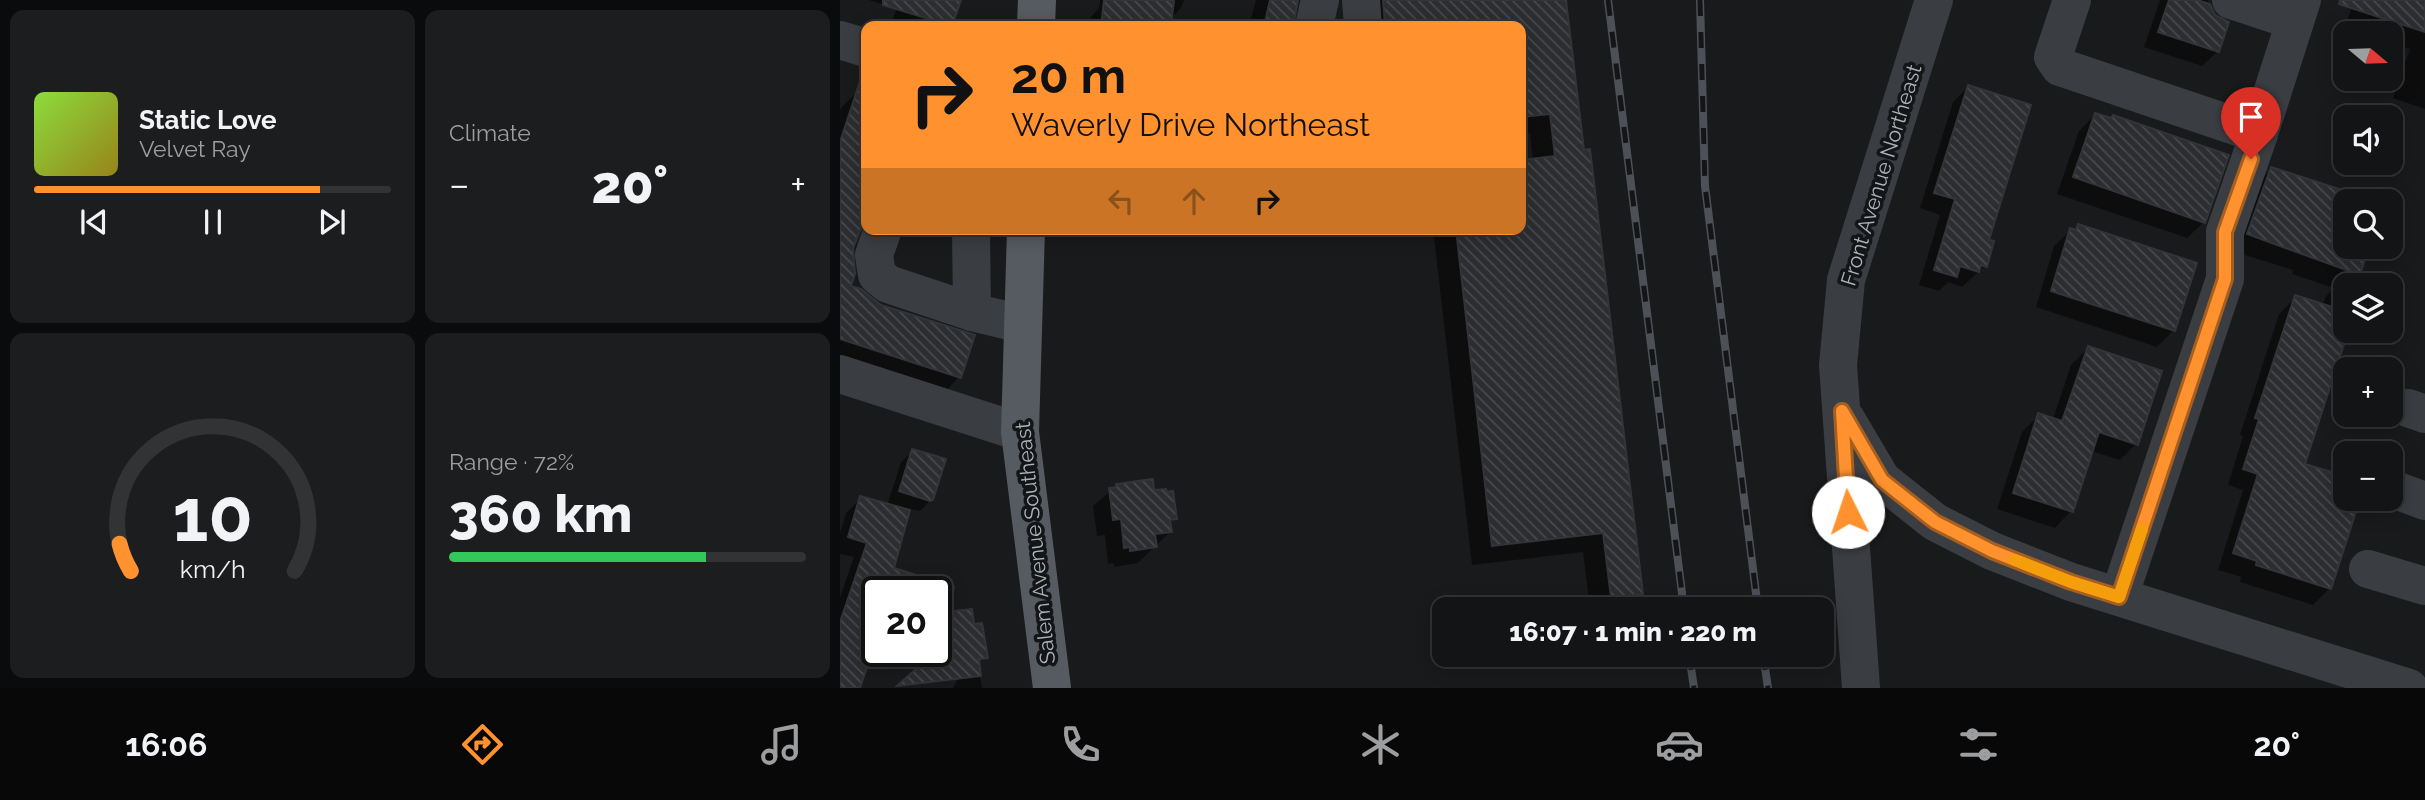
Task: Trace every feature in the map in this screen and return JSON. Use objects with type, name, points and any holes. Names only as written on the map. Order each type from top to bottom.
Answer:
[{"type":"main road","points":[[1036,21],[1037,0]]},
{"type":"main road","name":"Salem Avenue Southeast","points":[[1026,235],[1020,432],[1052,688]]},
{"type":"street","points":[[1315,21],[1320,0]]},
{"type":"street","points":[[1361,0],[1363,21]]},
{"type":"street","name":"Front Avenue Northeast","points":[[1861,688],[1838,365],[1846,280],[1934,0]]},
{"type":"street","points":[[2072,0],[2053,57],[2060,67],[2259,134]]},
{"type":"street","points":[[2119,597],[2225,279],[2225,232],[2299,10],[2231,0]]},
{"type":"street","points":[[840,40],[861,46]]},
{"type":"street","points":[[881,235],[874,255],[877,275],[888,284],[972,312],[1022,324]]},
{"type":"street","points":[[971,235],[972,312]]},
{"type":"street","points":[[840,374],[1020,432]]},
{"type":"street","points":[[1842,411],[1882,480],[1935,522],[1992,551],[2071,582],[2409,688]]},
{"type":"street","points":[[2403,493],[2425,501]]},
{"type":"street","points":[[2368,569],[2425,586]]},
{"type":"building","points":[[883,0],[961,0],[954,21],[936,21],[883,5]]},
{"type":"building","points":[[1104,0],[1174,0],[1172,21],[1102,21]]},
{"type":"building","points":[[1270,0],[1298,0],[1294,21],[1265,21]]},
{"type":"building","points":[[1383,0],[1566,0],[1584,150],[1590,149],[1643,594],[1611,597],[1603,533],[1492,546],[1457,235],[1526,235],[1526,159],[1555,156],[1550,114],[1526,116],[1526,21],[1385,21]]},
{"type":"building","points":[[2169,0],[2197,0],[2210,4],[2215,15],[2229,22],[2219,52],[2158,32]]},
{"type":"building","points":[[2340,0],[2425,0],[2425,32],[2403,25],[2403,21],[2391,21],[2339,4]]},
{"type":"building","points":[[861,78],[861,228],[853,248],[855,274],[851,286],[861,289],[881,305],[975,335],[961,378],[840,339],[840,142]]},
{"type":"building","points":[[1968,85],[2031,105],[1989,240],[1994,241],[1987,267],[1981,265],[1979,272],[1960,266],[1957,277],[1934,270],[1955,199],[1934,193]]},
{"type":"building","points":[[2095,113],[2111,118],[2113,115],[2229,155],[2205,223],[2073,177]]},
{"type":"building","points":[[2271,167],[2339,189],[2333,189],[2333,259],[2365,259],[2361,273],[2354,273],[2247,234]]},
{"type":"building","points":[[2078,224],[2197,263],[2175,331],[2051,291],[2070,228],[2076,230]]},
{"type":"building","points":[[2295,295],[2333,307],[2333,343],[2344,343],[2340,357],[2333,357],[2333,378],[2305,464],[2333,472],[2333,511],[2356,511],[2331,589],[2256,565],[2257,561],[2233,553],[2258,474],[2243,469],[2259,419],[2255,418]]},
{"type":"building","points":[[2088,346],[2162,371],[2138,445],[2099,432],[2073,512],[2013,493],[2038,413],[2062,421]]},
{"type":"building","points":[[912,449],[946,459],[933,500],[899,491]]},
{"type":"building","points":[[1153,479],[1154,490],[1173,491],[1177,519],[1170,520],[1172,532],[1155,534],[1157,547],[1130,551],[1130,547],[1124,548],[1121,519],[1113,520],[1109,488],[1116,487],[1116,484]]},
{"type":"building","points":[[860,496],[910,510],[894,568],[919,576],[861,576],[861,667],[867,667],[860,688],[840,688],[840,622],[867,543],[848,537]]},
{"type":"building","points":[[972,609],[974,624],[982,623],[988,658],[979,659],[981,676],[897,686],[918,667],[952,667],[952,611]]},
{"type":"railway","points":[[1608,0],[1683,597]]},
{"type":"railway","points":[[1700,0],[1705,186],[1756,597]]},
{"type":"railway","points":[[1691,667],[1694,688]]},
{"type":"railway","points":[[1765,667],[1768,688]]},
{"type":"slow traffic","points":[[2015,560],[2119,597],[2142,529]]},
{"type":"route","points":[[1848,512],[1842,411],[1882,480],[1935,522],[1992,551],[2071,582],[2119,597],[2225,279],[2225,232],[2251,159]]}]
